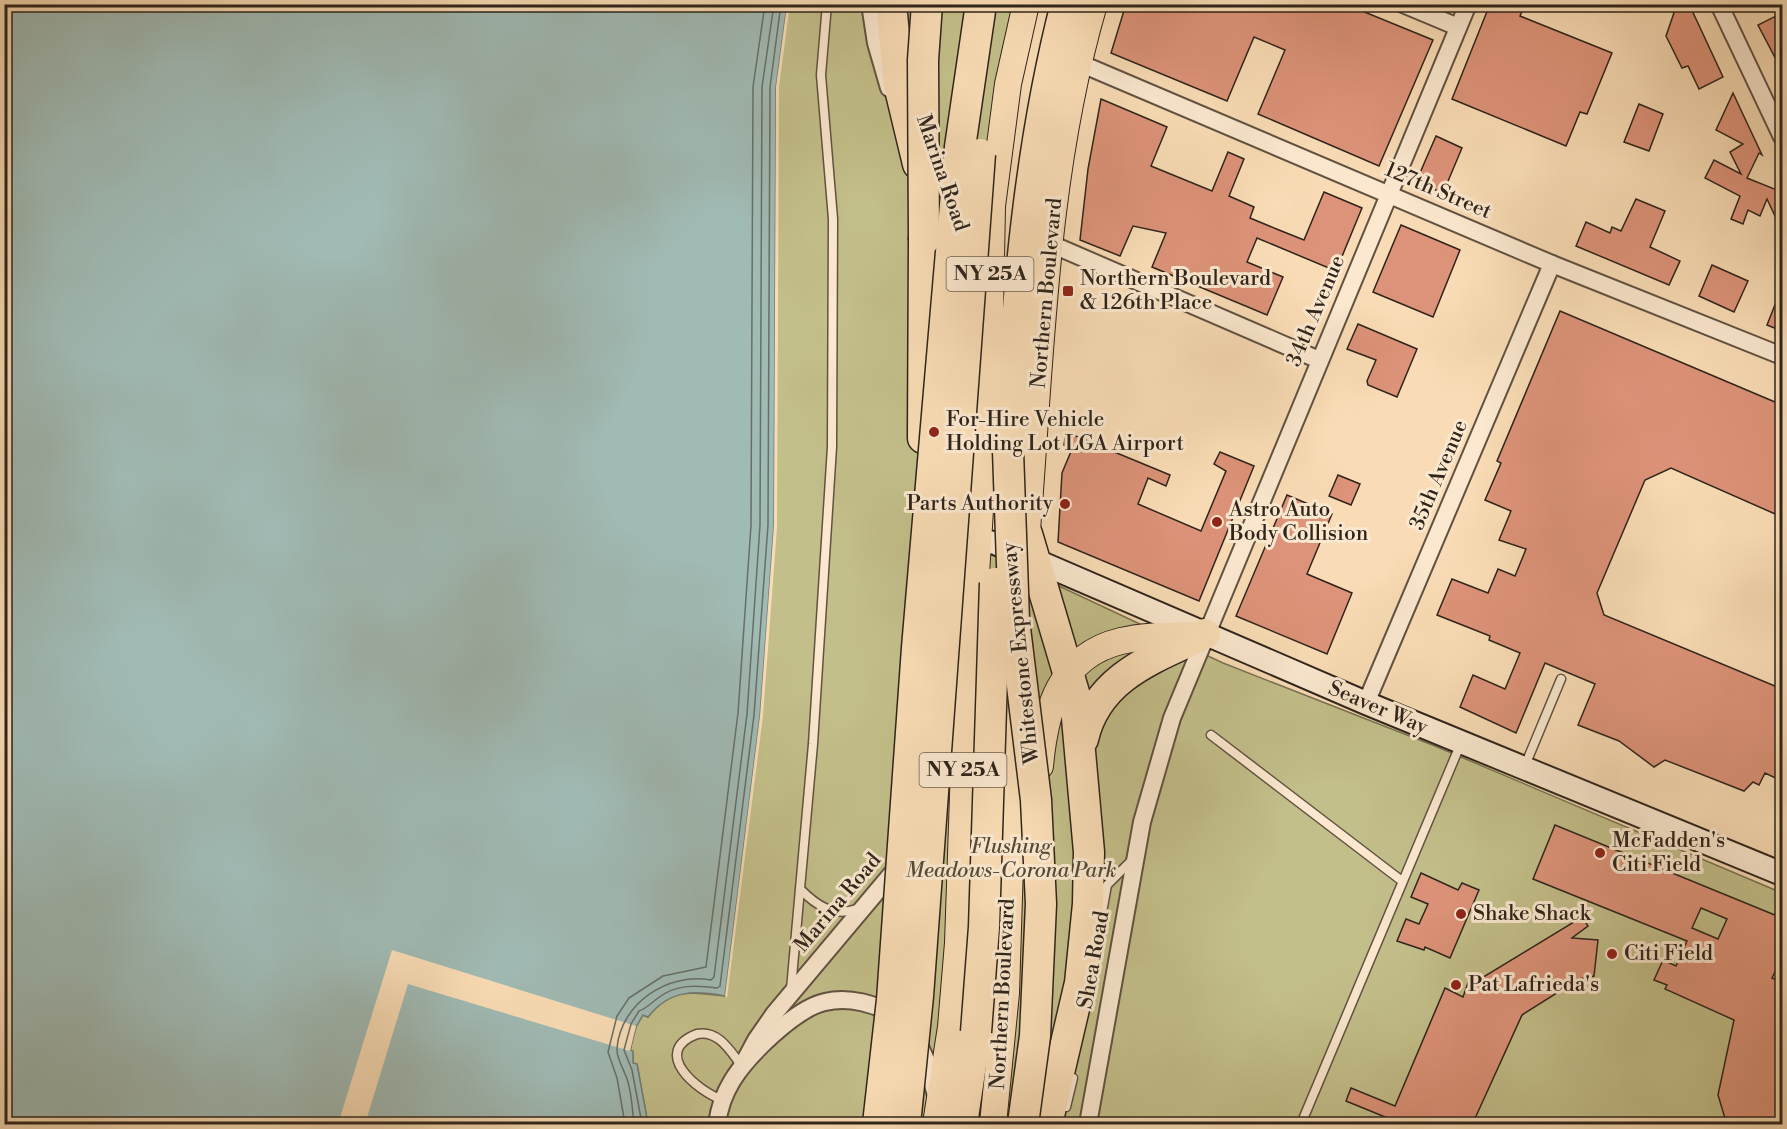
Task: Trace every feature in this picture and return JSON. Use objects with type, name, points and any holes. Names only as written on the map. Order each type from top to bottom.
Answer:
[{"type":"highway","points":[[891,4],[899,85],[920,169]]},
{"type":"highway","points":[[917,648],[923,410],[923,60],[927,4]]},
{"type":"highway","points":[[878,1125],[892,1000],[917,648],[960,147],[981,4]]},
{"type":"highway","points":[[905,1125],[916,1018],[992,4]]},
{"type":"highway","name":"Whitestone Expressway","points":[[1023,1125],[1038,1002],[1041,880],[1036,800],[995,457],[1017,301],[1029,191],[1042,111],[1066,4]]},
{"type":"highway","points":[[945,1122],[976,1032],[982,969],[994,608],[995,457]]},
{"type":"highway","points":[[1029,550],[1070,673],[1082,748],[1088,824],[1088,904],[1083,965],[1056,1119]]},
{"type":"highway","points":[[1082,748],[1092,714],[1113,684],[1140,665],[1205,634]]},
{"type":"main road","name":"NY 25A","points":[[945,1122],[955,979],[975,543],[995,457],[989,366],[993,197],[1008,84],[1026,4]]},
{"type":"main road","name":"Northern Boulevard","points":[[995,1113],[1005,1020],[1014,729],[1051,244],[1060,155],[1077,63],[1094,4]]},
{"type":"main road","name":"Seaver Way","points":[[975,543],[991,542],[1029,550],[1205,634],[1366,703],[1782,874]]},
{"type":"main road","points":[[995,1113],[1026,900],[1044,728],[1051,703],[1070,673],[1088,655],[1113,643],[1142,637],[1205,634]]},
{"type":"street","name":"Marina Road","points":[[870,4],[882,66],[920,169],[945,253],[969,350],[976,391],[995,457]]},
{"type":"street","points":[[1403,4],[1458,27]]},
{"type":"street","name":"34th Avenue","points":[[1205,634],[1468,4]]},
{"type":"street","points":[[1719,4],[1782,137]]},
{"type":"street","name":"127th Street","points":[[1077,63],[1552,264],[1782,356]]},
{"type":"street","points":[[1051,244],[1319,360]]},
{"type":"street","name":"35th Avenue","points":[[1366,703],[1552,264]]},
{"type":"street","name":"Shea Road","points":[[1088,1125],[1149,794],[1169,726],[1205,634]]},
{"type":"street","name":"Marina Road","points":[[717,1125],[723,1100],[761,1032],[940,815],[956,789],[963,766]]},
{"type":"street","name":"Marina Road","points":[[742,1066],[794,1018],[812,1006],[832,1000],[867,1004],[898,1018],[917,1040],[945,1122]]},
{"type":"lane","points":[[791,993],[813,744],[832,447],[833,219],[821,75],[827,4]]},
{"type":"lane","points":[[1524,768],[1561,679]]},
{"type":"lane","points":[[1211,735],[1402,881]]},
{"type":"lane","points":[[1301,1125],[1461,742]]},
{"type":"lane","points":[[1099,931],[1107,885],[1136,856]]},
{"type":"lane","points":[[800,889],[826,909],[840,912],[863,908]]},
{"type":"lane","points":[[1086,1000],[1090,977]]},
{"type":"lane","points":[[723,1100],[705,1093],[684,1074],[678,1060],[682,1045],[697,1034],[714,1036],[723,1043],[742,1066]]},
{"type":"lane","points":[[1056,1119],[1074,1069]]},
{"type":"green space","name":"Flushing Meadows-Corona Park","points":[[787,5],[1013,5],[999,71],[982,205],[973,340],[965,542],[1223,663],[1435,746],[1782,893],[1782,1124],[648,1124],[637,1064],[633,1063],[633,1052],[630,1051],[636,1026],[643,1015],[648,1017],[657,1007],[674,996],[692,993],[725,996],[776,87]]},
{"type":"water","points":[[5,5],[787,5],[776,87],[774,525],[760,716],[725,996],[703,993],[683,994],[665,1001],[648,1017],[643,1015],[636,1027],[630,1050],[633,1051],[633,1063],[637,1064],[648,1124],[5,1124]]},
{"type":"pier","points":[[790,4],[779,87],[777,527],[763,716],[727,998],[725,996],[760,716],[774,525],[776,87],[787,5]]},
{"type":"pier","points":[[392,950],[636,1026],[630,1051],[408,984],[365,1124],[338,1124]]},
{"type":"building","points":[[1126,4],[1345,4],[1433,40],[1379,166],[1258,114],[1285,50],[1254,37],[1227,101],[1111,53]]},
{"type":"building","points":[[1490,4],[1525,4],[1520,16],[1612,53],[1587,114],[1580,112],[1566,146],[1452,99]]},
{"type":"building","points":[[1677,4],[1689,4],[1723,77],[1699,89],[1688,66],[1682,68],[1666,36]]},
{"type":"building","points":[[1782,13],[1782,71],[1758,25]]},
{"type":"building","points":[[1733,93],[1762,155],[1759,153],[1747,178],[1782,192],[1782,231],[1767,199],[1760,216],[1748,210],[1743,224],[1731,219],[1740,196],[1705,178],[1714,160],[1741,174],[1730,152],[1743,144],[1716,130]]},
{"type":"building","points":[[1101,99],[1167,127],[1151,166],[1212,191],[1228,152],[1244,159],[1229,196],[1254,207],[1250,218],[1304,240],[1324,192],[1362,208],[1336,271],[1257,238],[1247,262],[1283,277],[1267,315],[1152,267],[1166,233],[1133,226],[1120,256],[1080,240],[1088,169]]},
{"type":"building","points":[[1639,104],[1663,114],[1649,151],[1624,142]]},
{"type":"building","points":[[1436,136],[1462,148],[1443,193],[1416,182]]},
{"type":"building","points":[[1636,199],[1665,211],[1650,247],[1680,261],[1669,285],[1576,246],[1586,222],[1610,233],[1612,227],[1621,231]]},
{"type":"building","points":[[1401,225],[1460,250],[1433,317],[1373,292]]},
{"type":"building","points":[[1712,265],[1748,281],[1734,312],[1699,296]]},
{"type":"building","points":[[1782,287],[1782,331],[1767,325]]},
{"type":"building","points":[[1560,311],[1782,405],[1782,517],[1671,468],[1645,480],[1597,593],[1604,615],[1782,689],[1782,781],[1765,773],[1759,785],[1753,782],[1744,791],[1665,760],[1654,767],[1619,741],[1578,725],[1595,684],[1545,663],[1516,733],[1460,707],[1473,675],[1505,689],[1520,653],[1489,640],[1490,636],[1437,615],[1452,579],[1488,593],[1498,569],[1515,576],[1526,549],[1499,540],[1511,511],[1485,500],[1501,463],[1497,461]]},
{"type":"building","points":[[1358,324],[1417,349],[1397,397],[1368,385],[1367,381],[1376,360],[1347,349]]},
{"type":"building","points":[[1066,432],[1170,475],[1166,486],[1148,478],[1138,504],[1201,531],[1226,471],[1214,464],[1220,452],[1254,466],[1199,601],[1058,542],[1062,473],[1072,449],[1064,445]]},
{"type":"building","points":[[1338,475],[1360,484],[1351,505],[1329,496]]},
{"type":"building","points":[[1287,495],[1332,514],[1307,574],[1352,593],[1327,654],[1236,616]]},
{"type":"building","points":[[1555,825],[1782,918],[1782,957],[1772,978],[1782,982],[1782,997],[1777,1009],[1776,1028],[1782,1025],[1782,1125],[1727,1125],[1718,1095],[1734,1020],[1665,989],[1667,985],[1654,980],[1663,960],[1676,966],[1687,941],[1533,879]],"holes":[[[1701,908],[1727,919],[1718,939],[1692,928]]]},
{"type":"building","points":[[1421,873],[1458,890],[1462,883],[1479,890],[1450,958],[1425,947],[1424,950],[1397,941],[1406,919],[1419,924],[1428,904],[1411,897]]},
{"type":"building","points":[[1582,917],[1588,926],[1572,938],[1598,940],[1594,976],[1579,979],[1522,1015],[1472,1125],[1388,1125],[1390,1119],[1346,1101],[1351,1088],[1395,1106],[1445,988],[1463,997],[1468,983],[1472,984]]},
{"type":"place","name":"Northern Boulevard & 126th Place","points":[[1068,291]]},
{"type":"place","name":"For-Hire Vehicle Holding Lot LGA Airport","points":[[934,432]]},
{"type":"place","name":"Parts Authority","points":[[1065,504]]},
{"type":"place","name":"Astro Auto Body Collision","points":[[1217,522]]},
{"type":"place","name":"McFadden's Citi Field","points":[[1600,853]]},
{"type":"place","name":"Shake Shack","points":[[1461,914]]},
{"type":"place","name":"Citi Field","points":[[1612,954]]},
{"type":"place","name":"Pat Lafrieda's","points":[[1456,985]]}]
